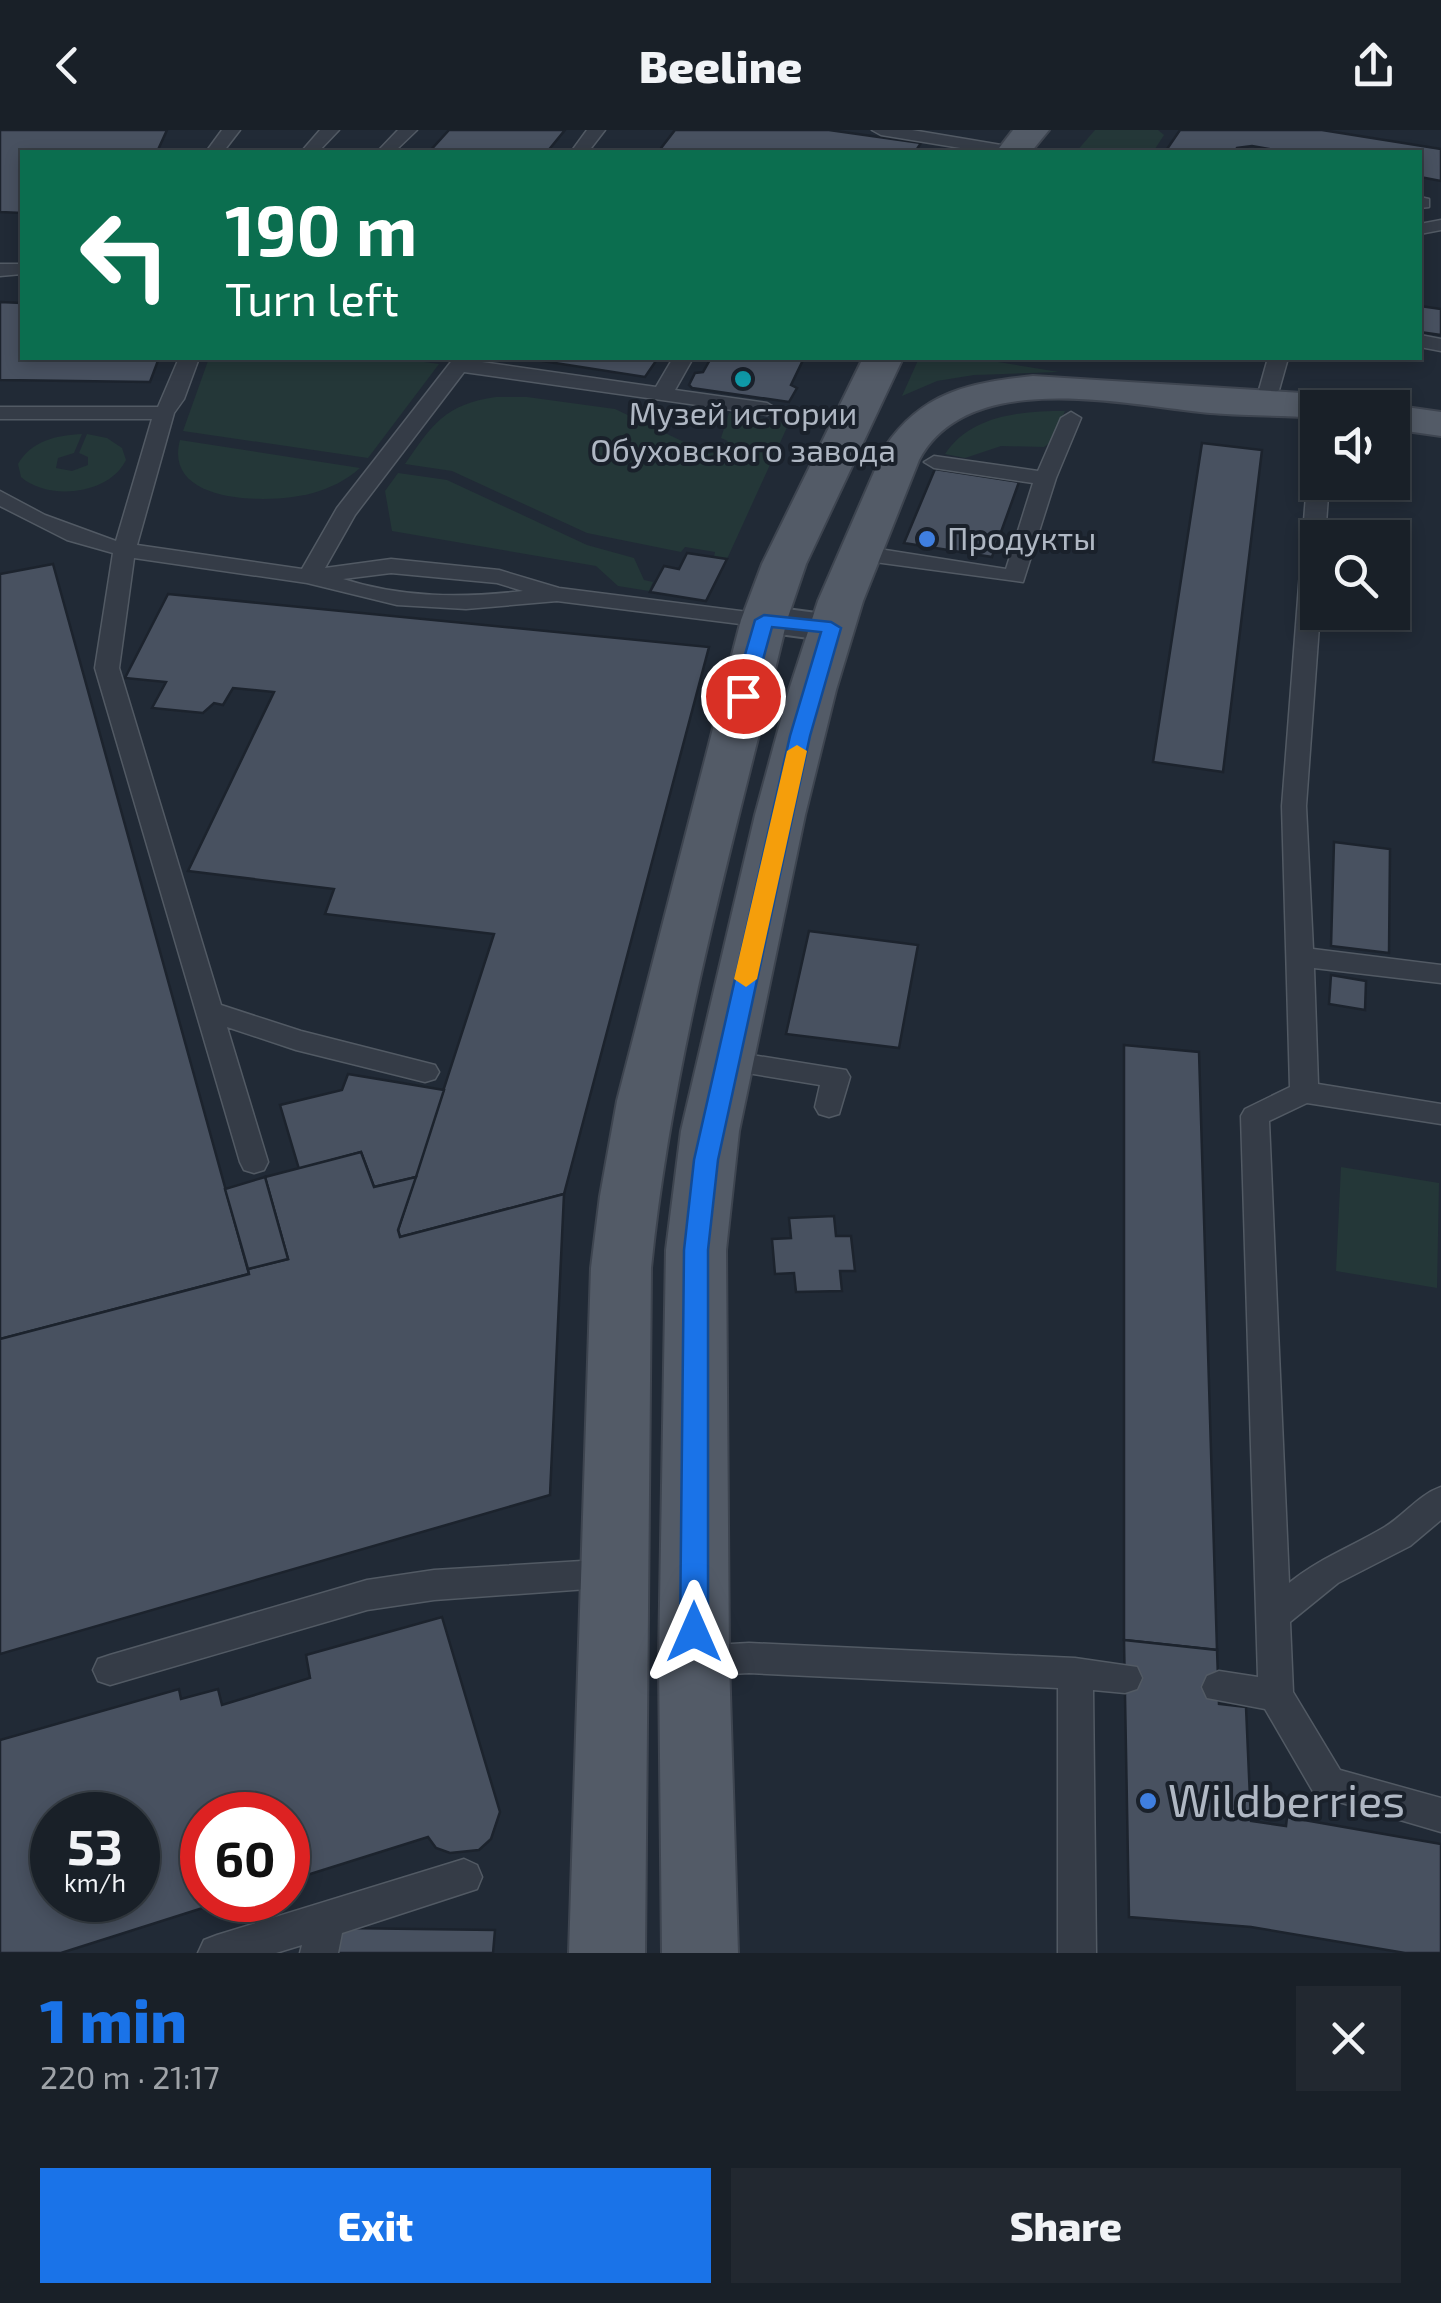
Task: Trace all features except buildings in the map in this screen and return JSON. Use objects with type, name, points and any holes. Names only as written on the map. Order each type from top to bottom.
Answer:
[{"type":"main road","points":[[607,1953],[622,1268],[629,1196],[648,1088],[764,620],[784,564],[882,360]]},
{"type":"main road","points":[[1126,360],[1300,393]]},
{"type":"main road","points":[[700,1953],[694,1662],[696,1250],[710,1131],[800,736],[831,628],[906,445],[936,413],[990,395],[1080,388],[1214,402],[1300,396]]},
{"type":"main road","points":[[1410,420],[1441,424]]},
{"type":"street","points":[[764,620],[831,628]]},
{"type":"lane","points":[[216,150],[232,130]]},
{"type":"lane","points":[[312,150],[330,130]]},
{"type":"lane","points":[[387,150],[408,130]]},
{"type":"lane","points":[[581,150],[596,130]]},
{"type":"lane","points":[[881,130],[934,146],[987,150]]},
{"type":"lane","points":[[188,360],[174,399],[164,413],[124,551],[107,668],[254,1162]]},
{"type":"lane","points":[[662,394],[681,360]]},
{"type":"lane","points":[[309,576],[345,513],[461,361],[767,409]]},
{"type":"lane","points":[[0,413],[164,413]]},
{"type":"lane","points":[[860,553],[1016,577],[1046,478],[1071,418]]},
{"type":"lane","points":[[934,462],[1046,478]]},
{"type":"lane","points":[[0,496],[63,532],[124,551],[192,564],[309,576],[375,595],[482,604],[556,594],[764,620]]},
{"type":"lane","points":[[1304,1092],[1294,806],[1317,500]]},
{"type":"lane","points":[[1300,957],[1441,974]]},
{"type":"lane","points":[[208,1010],[296,1040],[424,1072]]},
{"type":"lane","points":[[727,1061],[836,1077],[829,1107]]},
{"type":"lane","points":[[1441,1114],[1304,1092],[1255,1116],[1276,1695],[1328,1783],[1441,1815]]},
{"type":"lane","points":[[1274,1616],[1326,1573],[1398,1536],[1441,1501]]},
{"type":"lane","points":[[110,1670],[367,1596],[434,1585],[616,1573]]},
{"type":"lane","points":[[694,1662],[749,1658],[1125,1678]]},
{"type":"lane","points":[[1076,1674],[1077,1953]]},
{"type":"lane","points":[[1218,1687],[1276,1695]]},
{"type":"lane","points":[[217,1953],[322,1936],[464,1877]]},
{"type":"shaded area","points":[[1095,130],[1158,130],[1164,135],[1154,150],[1078,150]]},
{"type":"shaded area","points":[[208,360],[410,360],[439,364],[368,458],[183,431]]},
{"type":"shaded area","points":[[918,360],[986,360],[1059,372],[974,375],[937,381],[902,396]]},
{"type":"shaded area","points":[[496,397],[527,397],[615,409],[709,454],[728,441],[721,438],[729,413],[789,423],[727,559],[714,557],[715,552],[685,547],[681,552],[587,533],[452,471],[405,464],[442,418],[464,405]]},
{"type":"shaded area","points":[[1065,411],[1051,442],[1044,447],[1001,446],[965,458],[945,454],[956,441],[983,423],[1015,414]]},
{"type":"shaded area","points":[[82,434],[74,453],[58,458],[56,468],[72,471],[88,465],[88,457],[79,453],[87,434],[107,438],[122,448],[126,460],[118,472],[106,481],[77,491],[46,489],[21,477],[18,464],[37,445]]},
{"type":"shaded area","points":[[180,440],[360,468],[332,486],[295,497],[225,495],[204,489],[188,478],[179,462]]},
{"type":"shaded area","points":[[398,473],[447,480],[587,545],[634,558],[644,580],[653,582],[649,591],[618,586],[596,566],[392,531],[385,491]]},
{"type":"shaded area","points":[[1341,1167],[1439,1183],[1437,1288],[1336,1271]]},
{"type":"slow traffic","points":[[746,979],[797,751]]},
{"type":"place","name":"Музей истории Обуховского завода","points":[[743,379]]},
{"type":"place","name":"Продукты","points":[[927,539]]},
{"type":"place","name":"Wildberries","points":[[1148,1801]]},
{"type":"route","points":[[694,1632],[696,1250],[706,1160],[800,736],[831,628],[764,620],[743,696]]}]
